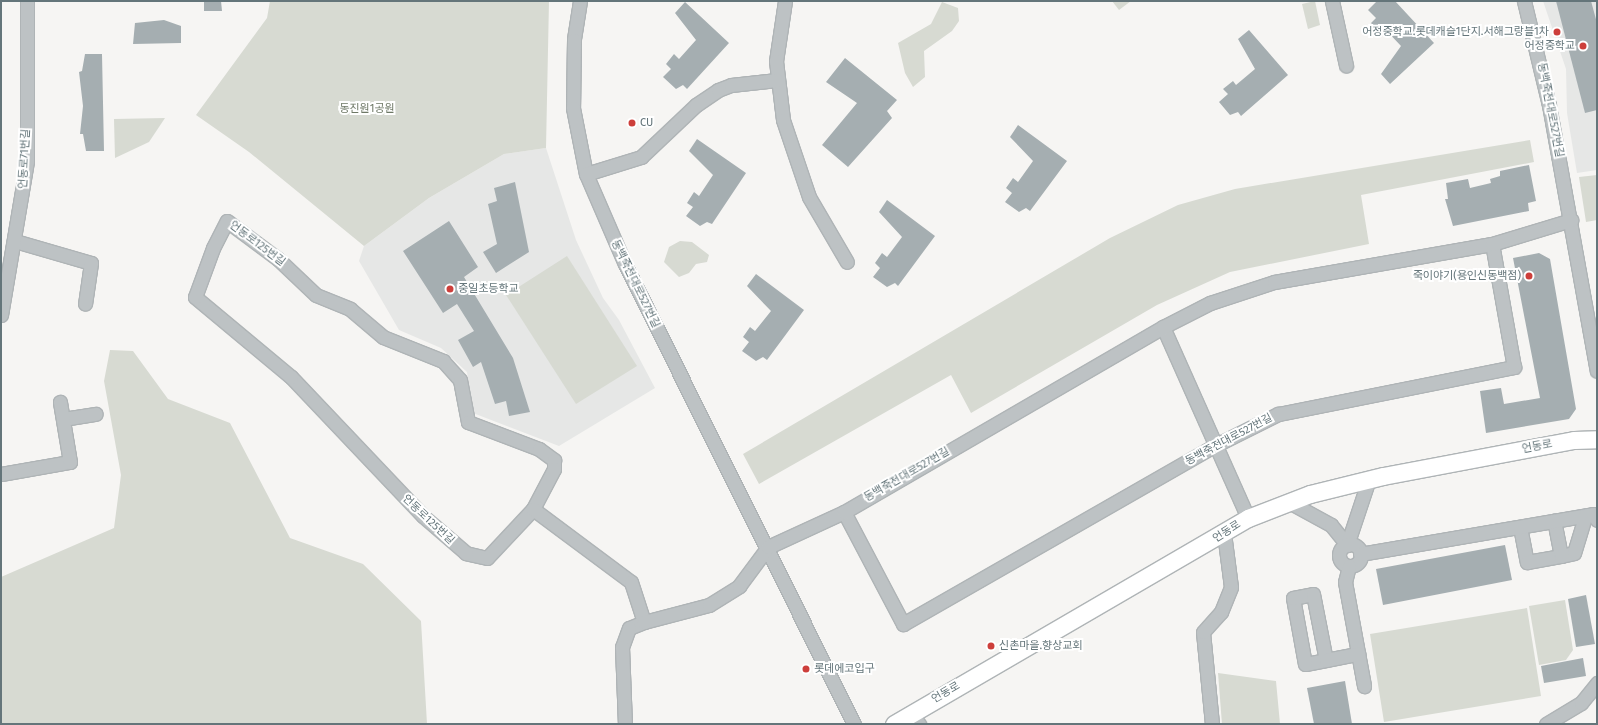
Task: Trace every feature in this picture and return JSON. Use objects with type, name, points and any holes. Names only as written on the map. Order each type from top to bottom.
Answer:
[{"type":"main road","name":"언동로","points":[[894,724],[915,719],[1248,518],[1289,502],[1369,479],[1574,440],[1597,439]]},
{"type":"street","name":"언동로71번길","points":[[1,315],[15,241],[27,162],[27,1]]},
{"type":"street","name":"동백죽전대로527번길","points":[[580,1],[574,40],[573,108],[586,174],[624,264],[768,547],[854,724]]},
{"type":"street","points":[[785,1],[778,41],[777,80],[783,120],[800,176],[847,262]]},
{"type":"street","points":[[1332,1],[1346,65]]},
{"type":"street","name":"동백죽전대로527번길","points":[[1524,1],[1539,58],[1571,220],[1597,371]]},
{"type":"street","points":[[586,174],[641,157],[696,104],[718,90],[731,85],[777,80]]},
{"type":"street","name":"동백죽전대로527번길","points":[[768,547],[844,512],[1163,327],[1210,303],[1258,286],[1492,244],[1571,220]]},
{"type":"street","name":"언동로125번길","points":[[227,221],[278,259],[316,295],[350,309],[382,337],[443,360],[460,380],[468,422],[539,449],[554,460],[554,469],[533,509],[487,558],[476,558],[408,502],[286,373],[195,297],[213,248],[227,221]]},
{"type":"street","points":[[15,241],[92,263],[85,304]]},
{"type":"street","name":"동백죽전대로527번길","points":[[844,512],[903,624],[1214,446],[1261,421],[1296,409],[1514,368],[1492,244]]},
{"type":"street","points":[[1163,327],[1214,446],[1248,518]]},
{"type":"street","points":[[1,474],[70,462],[60,402]]},
{"type":"street","points":[[63,419],[96,414]]},
{"type":"street","points":[[1349,566],[1339,556],[1347,545],[1369,479]]},
{"type":"street","points":[[1289,502],[1331,525],[1347,545]]},
{"type":"street","points":[[533,509],[631,582],[644,622]]},
{"type":"street","points":[[1360,554],[1554,521],[1591,517]]},
{"type":"street","points":[[1520,527],[1527,562],[1574,553],[1591,517]]},
{"type":"street","points":[[1554,521],[1561,556]]},
{"type":"street","points":[[1212,724],[1203,632],[1220,612],[1231,586],[1224,533]]},
{"type":"street","points":[[1347,545],[1355,545],[1360,554]]},
{"type":"street","points":[[625,724],[622,647],[629,628],[644,622],[709,605],[739,586],[768,547]]},
{"type":"street","points":[[1349,566],[1356,564],[1360,554]]},
{"type":"street","points":[[1349,566],[1345,582],[1364,686]]},
{"type":"street","points":[[1326,660],[1313,594],[1293,598],[1305,664],[1358,654]]},
{"type":"street","points":[[1546,724],[1581,703],[1597,683]]},
{"type":"shaded area","points":[[1543,1],[1597,1],[1597,170],[1577,173],[1567,113],[1566,69]]},
{"type":"shaded area","points":[[546,148],[576,240],[603,298],[619,320],[655,388],[559,446],[473,413],[467,372],[441,348],[399,330],[359,261],[364,246],[429,198],[504,154]]},
{"type":"green space","name":"동진원1공원","points":[[270,1],[549,1],[546,148],[504,154],[429,198],[364,246],[249,152],[196,115],[267,18]]},
{"type":"green space","points":[[1112,1],[1131,1],[1119,10]]},
{"type":"green space","points":[[1315,1],[1320,25],[1308,29],[1302,4]]},
{"type":"green space","points":[[942,2],[958,8],[959,21],[952,31],[924,51],[925,77],[913,87],[905,73],[898,43],[931,24]]},
{"type":"green space","points":[[165,118],[149,142],[115,158],[114,119]]},
{"type":"green space","points":[[1530,140],[1534,162],[1361,195],[1369,244],[1230,272],[1157,305],[971,413],[951,375],[759,484],[743,454],[1110,238],[1178,205],[1235,189]]},
{"type":"green space","points":[[1597,175],[1597,220],[1586,222],[1579,177]]},
{"type":"green space","points":[[680,241],[692,242],[709,255],[707,262],[696,264],[689,273],[679,277],[664,262],[669,247]]},
{"type":"green space","points":[[567,256],[637,366],[576,404],[506,295]]},
{"type":"green space","points":[[110,350],[133,351],[168,399],[230,423],[290,538],[363,564],[421,621],[427,724],[1,724],[1,577],[114,528],[121,475],[104,381]]},
{"type":"green space","points":[[1565,600],[1573,650],[1566,660],[1539,665],[1529,606]]},
{"type":"green space","points":[[1527,608],[1541,696],[1384,722],[1370,634]]},
{"type":"green space","points":[[1218,673],[1276,681],[1280,724],[1222,724]]},
{"type":"building","points":[[204,1],[221,1],[222,11],[204,11]]},
{"type":"building","points":[[1377,1],[1395,1],[1434,43],[1390,84],[1381,74],[1401,46],[1384,28],[1379,32],[1371,23],[1376,18],[1368,10]]},
{"type":"building","name":"어정중학교","points":[[1556,1],[1591,1],[1597,23],[1597,110],[1585,113]]},
{"type":"building","points":[[685,2],[729,43],[687,89],[683,85],[676,89],[663,77],[671,69],[666,64],[674,54],[679,59],[696,40],[675,13]]},
{"type":"building","points":[[164,20],[181,26],[181,43],[133,44],[135,23]]},
{"type":"building","points":[[1249,30],[1288,75],[1241,116],[1238,112],[1230,115],[1219,102],[1228,94],[1223,89],[1233,81],[1236,85],[1255,69],[1238,39]]},
{"type":"building","points":[[85,54],[102,54],[104,151],[86,151],[83,134],[80,134],[83,106],[79,72],[82,71]]},
{"type":"building","points":[[845,58],[897,100],[887,111],[892,118],[848,167],[822,145],[857,103],[826,82]]},
{"type":"building","points":[[1018,125],[1067,161],[1030,211],[1026,208],[1019,212],[1005,202],[1012,193],[1006,188],[1013,178],[1018,182],[1033,161],[1010,137]]},
{"type":"building","points":[[697,139],[746,173],[712,224],[707,222],[700,226],[686,216],[693,207],[687,203],[694,192],[699,196],[713,175],[689,151]]},
{"type":"building","points":[[1529,165],[1536,201],[1528,203],[1529,211],[1453,226],[1445,199],[1448,199],[1446,183],[1468,179],[1470,188],[1491,183],[1490,179],[1500,176],[1500,171]]},
{"type":"building","points":[[515,182],[529,252],[496,273],[483,252],[497,244],[488,204],[497,201],[494,188]]},
{"type":"building","points":[[887,200],[935,236],[898,286],[895,283],[887,287],[873,277],[880,268],[875,263],[882,253],[887,257],[902,237],[879,212]]},
{"type":"building","name":"중일초등학교","points":[[449,221],[478,267],[464,277],[513,358],[530,412],[509,416],[506,401],[495,404],[481,362],[473,367],[458,340],[474,331],[457,304],[443,313],[403,251]]},
{"type":"building","points":[[1539,253],[1550,259],[1576,409],[1569,419],[1486,433],[1480,391],[1501,388],[1504,404],[1540,398],[1513,258]]},
{"type":"building","points":[[756,274],[804,310],[767,360],[763,357],[756,361],[742,351],[749,342],[743,337],[750,327],[755,331],[771,311],[747,286]]},
{"type":"building","points":[[1505,545],[1512,580],[1383,605],[1376,569]]},
{"type":"building","points":[[1586,595],[1595,644],[1576,647],[1568,599]]},
{"type":"building","points":[[1583,658],[1586,676],[1544,683],[1541,666]]},
{"type":"building","points":[[1345,681],[1352,724],[1314,724],[1307,688]]},
{"type":"place","name":"어정중학교.롯데캐슬1단지.서해그랑블1차","points":[[1557,32]]},
{"type":"place","name":"어정중학교","points":[[1583,46]]},
{"type":"place","name":"CU","points":[[632,123]]},
{"type":"place","name":"죽이야기(용인신동백점)","points":[[1529,276]]},
{"type":"place","name":"중일초등학교","points":[[450,289]]},
{"type":"place","name":"신촌마을.향상교회","points":[[991,646]]},
{"type":"place","name":"롯데에코입구","points":[[806,669]]}]
